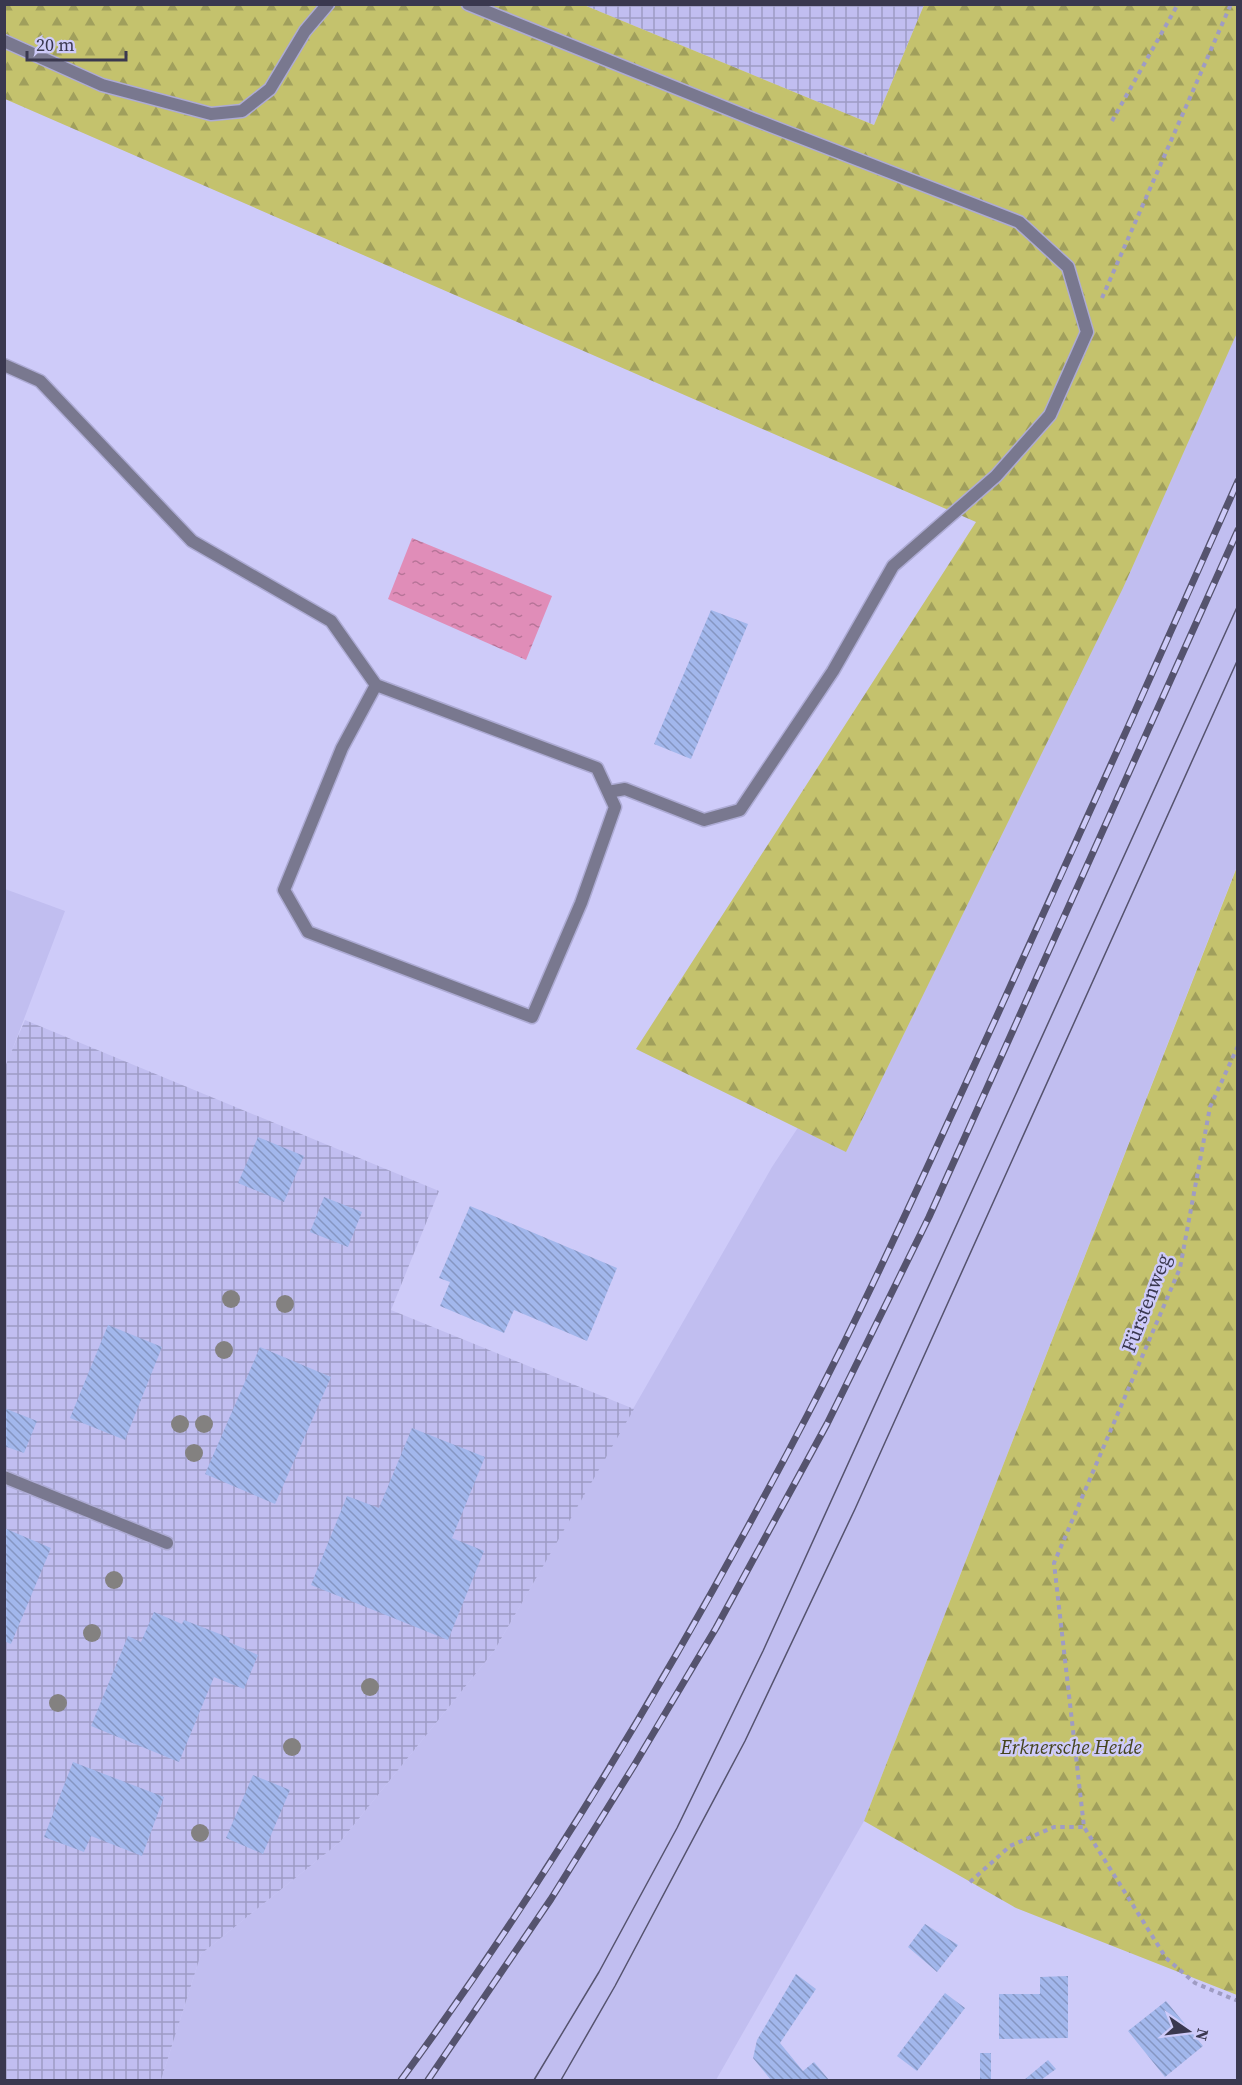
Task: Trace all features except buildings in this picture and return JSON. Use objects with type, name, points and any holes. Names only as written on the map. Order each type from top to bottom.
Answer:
[{"type":"street","points":[[4,41],[102,85],[212,114],[242,111],[270,89],[305,31],[328,4]]},
{"type":"street","points":[[468,4],[753,119],[1019,222],[1068,267],[1087,332],[1050,415],[996,476],[893,566],[833,671],[740,810],[704,820],[625,789],[608,792]]},
{"type":"street","points":[[4,365],[40,381],[192,541],[331,621],[376,685],[597,768],[615,807],[581,903],[532,1017],[308,932],[284,890],[342,748],[376,685]]},
{"type":"street","points":[[4,1477],[166,1543]]},
{"type":"path","points":[[1112,122],[1178,4]]},
{"type":"path","points":[[1087,332],[1232,4]]},
{"type":"path","name":"Fürstenweg","points":[[1084,1827],[1054,1563],[1180,1268],[1210,1107],[1238,1046]]},
{"type":"path","points":[[970,1882],[1010,1846],[1054,1827],[1084,1827],[1166,1958],[1195,1983],[1238,2001]]},
{"type":"shaded area","points":[[584,5],[924,5],[874,125]]},
{"type":"shaded area","points":[[1237,261],[1237,866],[864,1821],[716,2080],[161,2080],[201,1954],[340,1842],[494,1651],[772,1167],[932,924]]},
{"type":"shaded area","points":[[5,889],[65,911],[5,1069]]},
{"type":"shaded area","points":[[25,1020],[439,1191],[391,1310],[634,1409],[494,1651],[340,1842],[201,1954],[161,2080],[5,2080],[4,1069]]},
{"type":"green space","points":[[5,5],[584,5],[874,125],[924,5],[1237,5],[1237,333],[1123,588],[846,1152],[636,1049],[976,522],[5,99]]},
{"type":"green space","name":"Erknersche Heide","points":[[1237,867],[1237,1995],[1016,1908],[864,1821]]},
{"type":"water","points":[[412,538],[552,596],[526,660],[388,599]]},
{"type":"tram line","points":[[534,2080],[599,1972],[677,1828],[763,1651],[1238,605]]},
{"type":"tram line","points":[[561,2080],[615,1986],[745,1741],[855,1509],[1238,659]]},
{"type":"railway","points":[[401,2080],[513,1920],[617,1755],[715,1586],[808,1414],[927,1169],[1238,481]]},
{"type":"railway","points":[[428,2080],[551,1899],[635,1764],[716,1628],[827,1424],[929,1217],[1238,530]]}]
